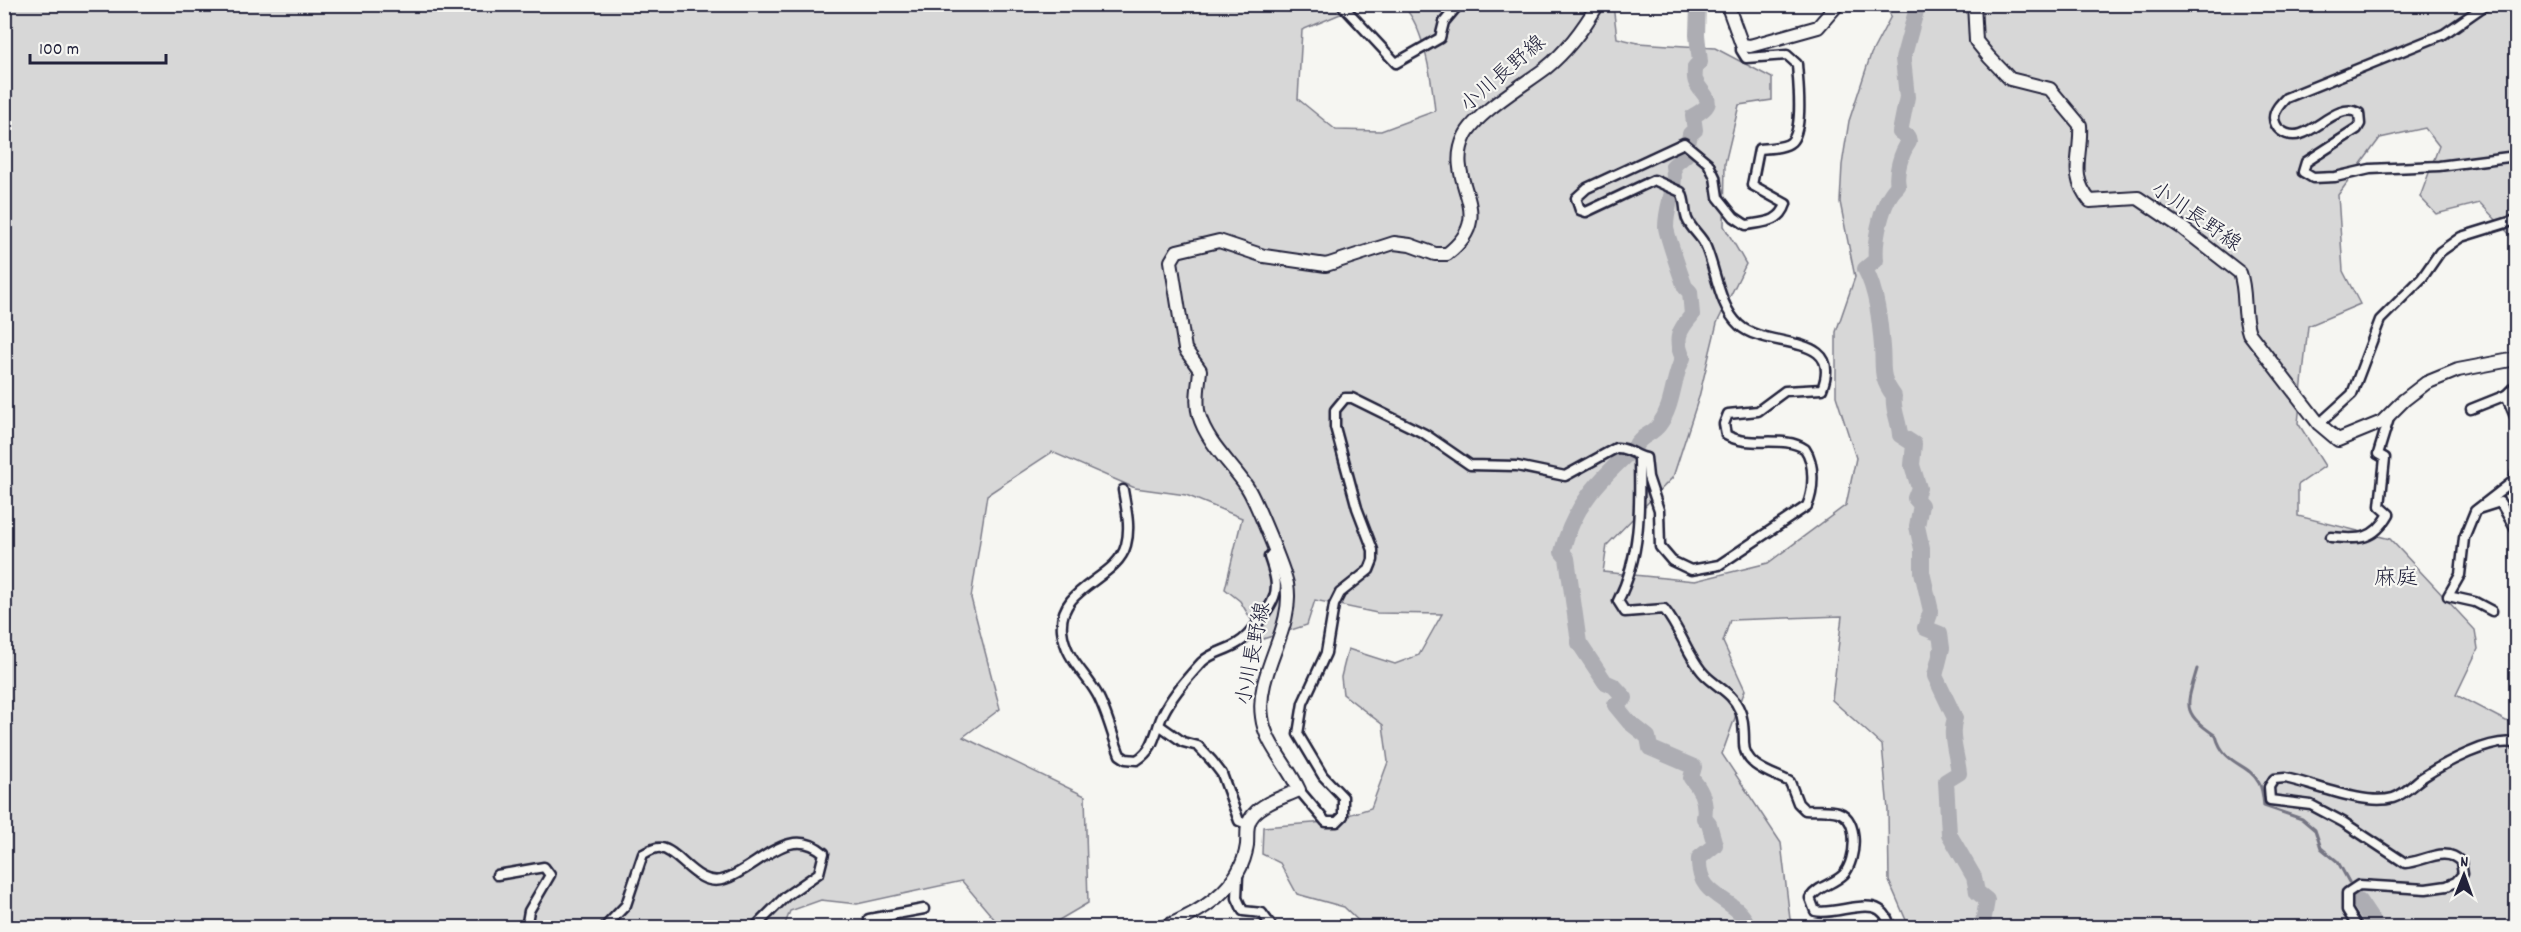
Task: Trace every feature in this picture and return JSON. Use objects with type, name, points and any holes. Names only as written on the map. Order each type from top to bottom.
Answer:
[{"type":"main road","name":"小川長野線","points":[[1299,790],[1268,739],[1262,718],[1261,699],[1277,646],[1287,584],[1248,488],[1225,461],[1199,416],[1197,401],[1200,370],[1185,349],[1171,261],[1177,251],[1219,241],[1264,256],[1326,265],[1394,243],[1410,245],[1435,254],[1447,254],[1470,230],[1471,208],[1459,164],[1465,136],[1486,114],[1548,67],[1583,30],[1598,4]]},
{"type":"main road","points":[[1727,4],[1742,45],[1758,46],[1818,27],[1838,4]]},
{"type":"main road","name":"小川長野線","points":[[1974,4],[1976,41],[1989,57],[2010,79],[2050,89],[2080,125],[2076,173],[2079,188],[2090,201],[2138,198],[2181,227],[2240,273],[2244,284],[2243,316],[2249,333],[2319,424],[2338,440],[2368,429],[2390,414],[2426,383],[2458,370],[2517,360]]},
{"type":"main road","points":[[1162,927],[1192,916],[1225,890],[1238,875],[1247,845],[1247,824],[1254,814],[1265,806],[1299,790]]},
{"type":"street","points":[[1341,4],[1396,63],[1440,38],[1444,22],[1459,4]]},
{"type":"street","points":[[2487,4],[2444,34],[2286,98],[2277,108],[2274,118],[2277,128],[2286,134],[2295,135],[2315,128],[2340,113],[2359,113],[2360,124],[2357,129],[2306,162],[2303,172],[2313,178],[2335,177],[2370,169],[2439,166],[2517,156]]},
{"type":"street","points":[[1299,790],[1326,822],[1337,822],[1343,816],[1343,797],[1323,776],[1298,734],[1303,703],[1326,653],[1334,605],[1340,593],[1369,570],[1374,560],[1373,550],[1357,508],[1335,427],[1335,410],[1339,402],[1352,398],[1362,402],[1438,441],[1462,462],[1470,465],[1517,466],[1565,476],[1608,450],[1623,448],[1639,458],[1646,458],[1649,462],[1648,477],[1659,510],[1660,547],[1672,561],[1691,570],[1719,565],[1800,513],[1812,496],[1811,469],[1805,448],[1797,443],[1747,442],[1732,439],[1726,435],[1724,424],[1728,414],[1758,411],[1785,391],[1814,392],[1822,389],[1824,363],[1822,355],[1817,350],[1804,346],[1748,333],[1734,320],[1704,243],[1688,222],[1681,192],[1653,180],[1586,212],[1580,210],[1576,198],[1587,188],[1684,143],[1708,163],[1716,177],[1718,197],[1734,217],[1746,225],[1775,221],[1783,212],[1786,204],[1752,185],[1759,149],[1786,145],[1793,139],[1800,106],[1797,64],[1787,55],[1746,58],[1741,50],[1742,45]]},
{"type":"street","points":[[2319,424],[2359,388],[2380,320],[2422,278],[2440,252],[2461,237],[2517,220]]},
{"type":"street","points":[[2471,409],[2506,395],[2517,385]]},
{"type":"street","points":[[2506,395],[2517,419]]},
{"type":"street","points":[[2331,537],[2367,537],[2381,527],[2389,514],[2380,506],[2385,458],[2378,454],[2390,414]]},
{"type":"street","points":[[1639,458],[1640,519],[1630,579],[1618,601],[1621,609],[1625,612],[1664,609],[1675,623],[1693,659],[1706,676],[1728,692],[1741,712],[1744,749],[1756,766],[1790,782],[1798,803],[1805,810],[1839,812],[1847,818],[1852,827],[1854,854],[1841,876],[1816,889],[1810,898],[1815,911],[1826,914],[1869,904],[1878,908],[1890,927]]},
{"type":"street","points":[[2492,611],[2475,602],[2448,596],[2460,575],[2463,538],[2475,511],[2515,480],[2517,473]]},
{"type":"street","points":[[1123,490],[1128,516],[1126,546],[1112,564],[1072,598],[1065,611],[1062,627],[1063,639],[1070,658],[1096,694],[1119,755],[1126,759],[1137,760],[1151,748],[1164,712],[1202,662],[1214,653],[1238,644],[1249,634],[1269,608],[1277,585],[1269,557],[1274,551]]},
{"type":"street","points":[[2475,511],[2500,502],[2517,530]]},
{"type":"street","points":[[1159,725],[1183,742],[1198,746],[1212,760],[1222,774],[1239,821],[1247,824]]},
{"type":"street","points":[[2358,927],[2345,902],[2347,893],[2359,885],[2426,889],[2447,886],[2456,882],[2463,874],[2461,862],[2453,856],[2440,854],[2405,863],[2343,822],[2311,805],[2270,800],[2269,787],[2274,779],[2285,778],[2367,797],[2396,798],[2422,777],[2453,760],[2497,743],[2517,744]]},
{"type":"street","points":[[604,927],[626,905],[643,854],[652,849],[665,850],[691,871],[711,880],[725,880],[790,844],[802,841],[813,843],[824,853],[819,873],[786,896],[754,927]]},
{"type":"street","points":[[497,875],[544,867],[548,870],[550,875],[529,911],[526,927]]},
{"type":"street","points":[[1238,875],[1238,898],[1242,911],[1262,914],[1273,927]]},
{"type":"street","points":[[868,927],[869,919],[924,909]]},
{"type":"shaded area","points":[[5,5],[1362,5],[1302,30],[1298,99],[1336,130],[1381,131],[1435,111],[1426,55],[1416,26],[1402,5],[1613,5],[1617,38],[1638,43],[1715,48],[1772,78],[1772,100],[1739,105],[1725,163],[1724,226],[1746,264],[1717,323],[1699,397],[1673,477],[1607,545],[1603,572],[1695,581],[1768,563],[1846,505],[1856,458],[1836,396],[1836,332],[1855,277],[1840,202],[1842,165],[1849,121],[1871,54],[1891,16],[1885,5],[2516,5],[2516,241],[2480,203],[2436,214],[2420,197],[2439,146],[2425,128],[2380,138],[2338,195],[2343,271],[2360,304],[2308,326],[2298,423],[2325,466],[2298,485],[2298,516],[2390,539],[2475,630],[2478,649],[2456,695],[2506,721],[2516,722],[2516,927],[1909,927],[1889,881],[1888,810],[1882,745],[1832,700],[1842,616],[1730,620],[1723,642],[1745,690],[1722,754],[1781,843],[1790,919],[1803,927],[1365,927],[1344,907],[1297,894],[1280,863],[1262,854],[1263,827],[1326,822],[1371,808],[1388,762],[1383,725],[1343,694],[1341,677],[1348,649],[1395,664],[1419,655],[1442,614],[1377,613],[1315,600],[1307,625],[1263,639],[1240,601],[1225,589],[1242,518],[1186,495],[1135,488],[1052,452],[987,495],[971,598],[1000,709],[963,737],[1085,796],[1088,903],[1054,923],[1001,927],[962,881],[857,904],[821,900],[790,911],[784,927],[5,928]]},
{"type":"waterway","points":[[1698,4],[1697,35],[1700,62],[1695,67],[1695,77],[1708,103],[1693,116],[1695,130],[1690,134],[1686,155],[1673,166],[1674,182],[1666,227],[1685,287],[1690,292],[1692,315],[1681,330],[1678,340],[1683,358],[1664,417],[1656,428],[1639,440],[1590,494],[1573,521],[1562,552],[1567,558],[1579,643],[1605,682],[1614,686],[1625,698],[1615,705],[1629,722],[1648,737],[1650,748],[1694,767],[1691,778],[1702,796],[1705,807],[1704,818],[1709,824],[1715,845],[1699,858],[1700,872],[1704,883],[1736,909],[1744,917],[1749,928]]},
{"type":"waterway","points":[[1918,4],[1903,59],[1907,97],[1900,132],[1908,137],[1909,142],[1899,163],[1898,186],[1892,192],[1880,220],[1876,260],[1865,269],[1875,297],[1883,372],[1886,383],[1894,396],[1900,435],[1914,444],[1912,465],[1919,488],[1915,498],[1921,505],[1917,526],[1922,549],[1922,572],[1931,611],[1925,628],[1940,634],[1942,648],[1935,676],[1955,718],[1953,738],[1959,773],[1946,781],[1949,834],[1974,877],[1977,892],[1987,900],[1982,928]]},
{"type":"waterway","points":[[2197,669],[2190,692],[2189,708],[2192,714],[2216,736],[2230,759],[2254,776],[2259,783],[2264,806],[2302,819],[2315,830],[2321,848],[2338,862],[2349,882]]},
{"type":"waterway","points":[[2357,896],[2359,901]]},
{"type":"waterway","points":[[2359,901],[2377,928]]},
{"type":"district","name":"麻庭","points":[[2396,579]]}]
